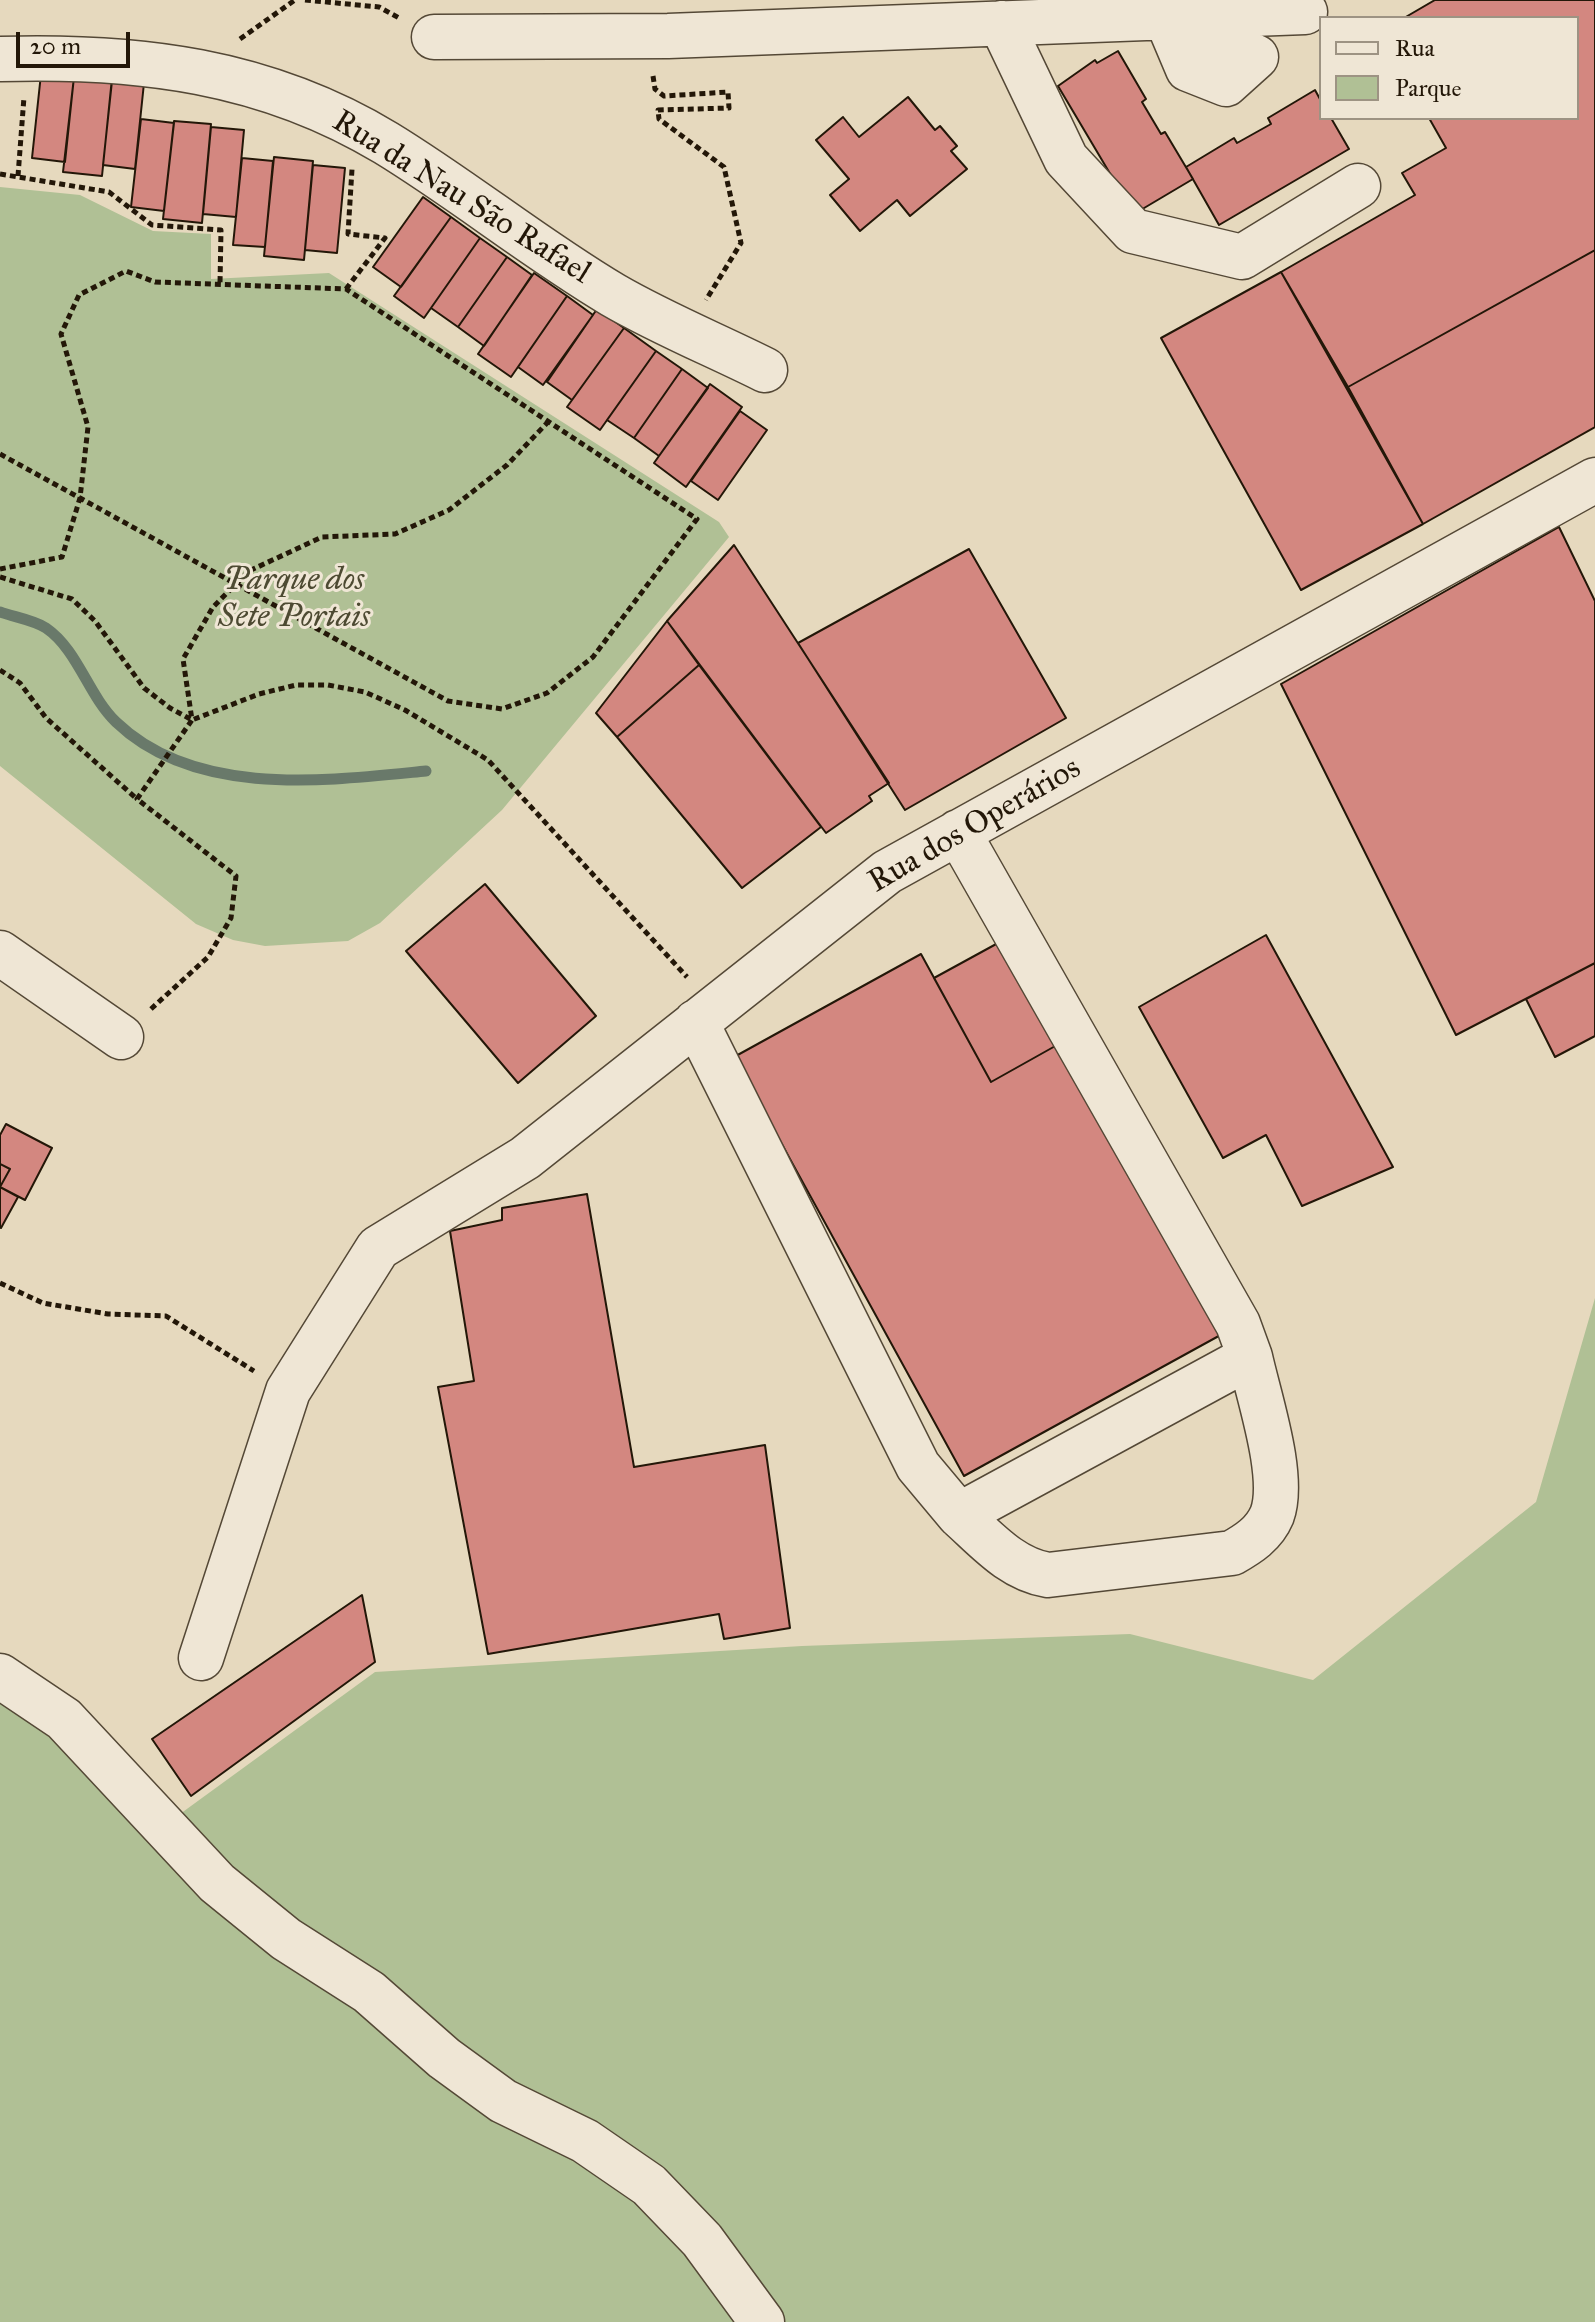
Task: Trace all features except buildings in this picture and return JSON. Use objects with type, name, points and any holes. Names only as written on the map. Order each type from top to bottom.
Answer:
[{"type":"street","points":[[434,37],[662,24],[1001,23],[1305,12]]},
{"type":"street","points":[[1001,23],[1066,159],[1133,231],[1242,257],[1358,186]]},
{"type":"street","name":"Rua da Nau São Rafael","points":[[14,58],[196,69],[286,96],[385,142],[613,295],[765,370]]},
{"type":"street","name":"Rua dos Operários","points":[[201,1658],[288,1391],[378,1248],[525,1158],[887,872],[1595,480]]},
{"type":"street","points":[[706,1015],[918,1466],[959,1515],[1011,1561],[1030,1572],[1048,1575],[1232,1553],[1256,1539],[1271,1516],[1277,1486],[1250,1357],[1238,1324],[958,832]]},
{"type":"street","points":[[0,953],[121,1037]]},
{"type":"street","points":[[959,1515],[1250,1357]]},
{"type":"street","points":[[0,1676],[64,1719],[217,1883],[286,1939],[369,1992],[444,2058],[503,2101],[585,2141],[649,2185],[702,2240],[762,2322]]},
{"type":"path","points":[[196,69],[295,0]]},
{"type":"path","points":[[305,0],[379,7],[434,37]]},
{"type":"path","points":[[662,24],[655,89],[664,96],[728,92],[729,108],[658,110],[659,119],[724,167],[741,243],[687,331]]},
{"type":"path","points":[[14,58],[18,176]]},
{"type":"path","points":[[346,289],[385,238],[348,234],[354,127]]},
{"type":"path","points":[[0,174],[109,192],[152,225],[221,230],[220,284]]},
{"type":"path","points":[[0,454],[80,498],[236,584],[448,701],[502,709],[547,693],[593,657],[697,519],[346,289],[155,282],[126,271],[79,295],[61,334],[88,427],[80,498],[62,557],[0,569]]},
{"type":"path","points":[[192,720],[183,659],[213,607],[249,571],[322,537],[395,534],[449,510],[507,465],[547,423]]},
{"type":"path","points":[[0,577],[72,599],[95,621],[144,688],[192,720]]},
{"type":"path","points":[[0,670],[20,683],[46,718],[137,799],[236,876],[231,918],[208,957],[121,1037]]},
{"type":"path","points":[[137,799],[192,720],[259,694],[296,685],[328,685],[365,692],[405,710],[488,760],[519,791],[706,1015]]},
{"type":"path","points":[[0,1283],[43,1303],[108,1314],[166,1316],[288,1391]]},
{"type":"green space","name":"Parque dos Sete Portais","points":[[0,187],[80,195],[153,231],[211,234],[211,279],[329,273],[719,522],[729,537],[502,810],[380,923],[348,941],[265,946],[233,940],[196,924],[0,766]]},
{"type":"green space","points":[[1595,1298],[1595,2322],[0,2322],[0,1702],[169,1822],[375,1672],[802,1646],[1130,1634],[1313,1680],[1536,1502]]},
{"type":"waterway","points":[[0,612],[46,628],[57,637],[116,722],[148,746],[184,763],[222,774],[263,779],[346,778],[426,771]]}]
